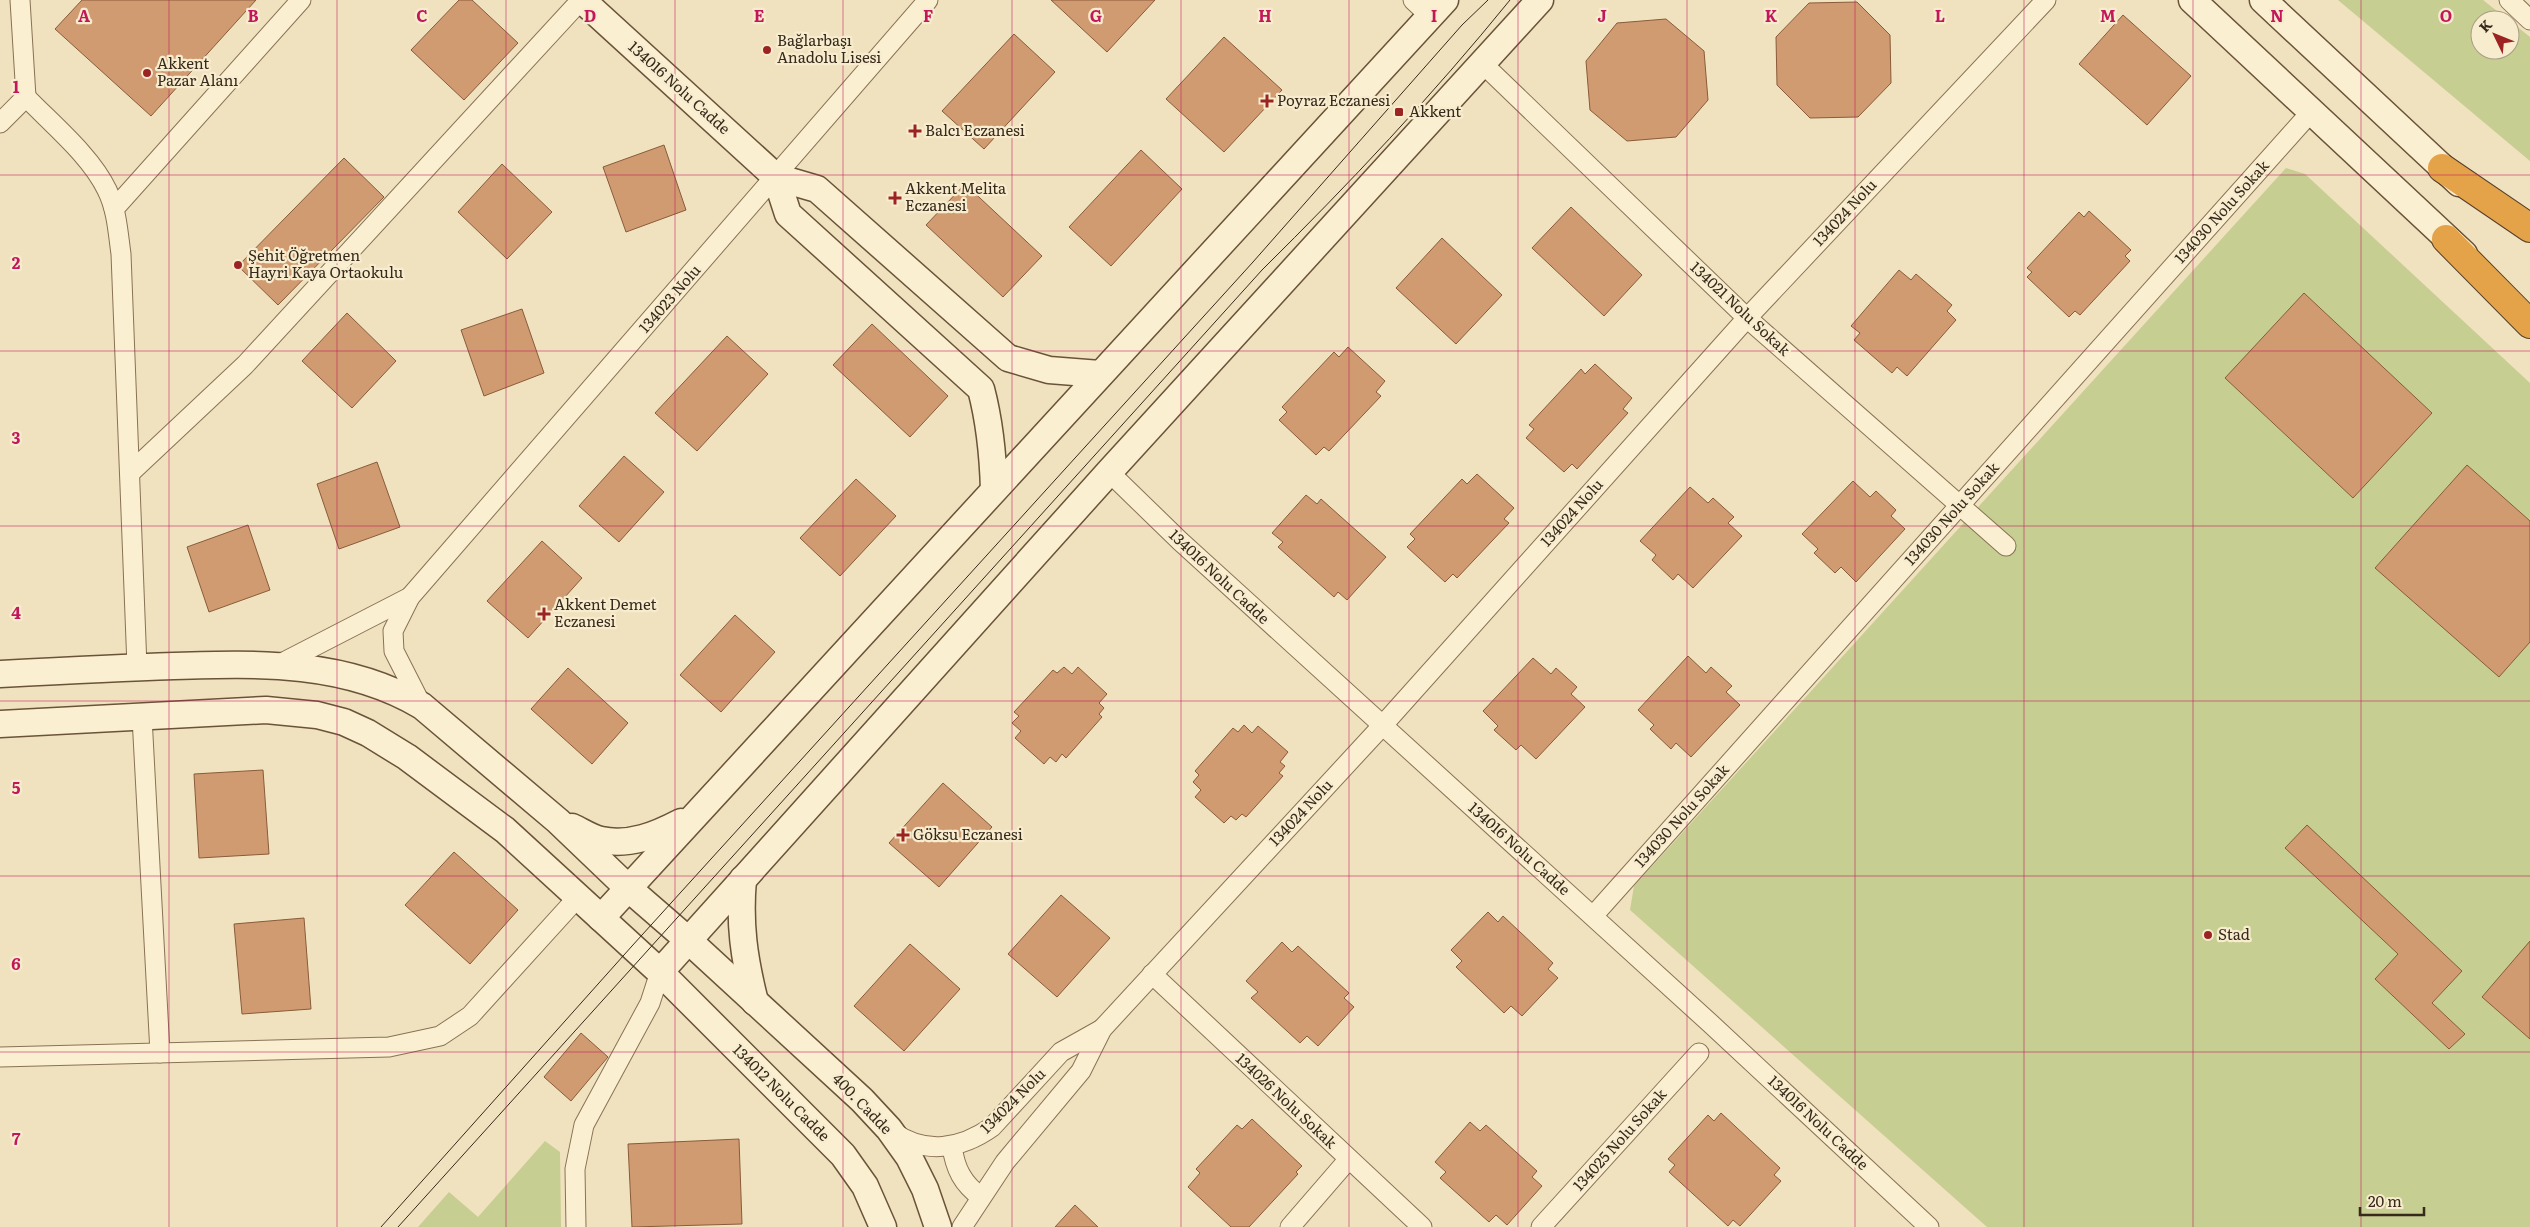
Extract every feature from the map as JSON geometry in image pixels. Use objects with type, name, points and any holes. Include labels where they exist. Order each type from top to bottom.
[{"type":"highway","points":[[2442,168],[2530,228]]},
{"type":"highway","points":[[2446,239],[2530,324]]},
{"type":"main road","name":"134016 Nolu Cadde","points":[[581,0],[776,177]]},
{"type":"main road","points":[[660,972],[1109,472],[1540,0]]},
{"type":"main road","points":[[2192,0],[2446,239],[2530,311]]},
{"type":"main road","points":[[2262,0],[2442,168],[2530,243]]},
{"type":"main road","points":[[601,918],[1100,374],[1429,5]]},
{"type":"main road","points":[[776,177],[817,189],[1008,358],[1049,370],[1100,374]]},
{"type":"main road","points":[[776,177],[788,214],[980,388],[988,416],[993,446],[994,490]]},
{"type":"main road","points":[[0,674],[137,667],[252,664],[314,669],[376,683],[400,693],[422,706],[558,821],[600,840],[624,841],[652,837],[697,814]]},
{"type":"main road","name":"134012 Nolu Cadde","points":[[0,724],[266,710],[317,715],[344,722],[368,733],[441,782],[504,830],[660,972],[843,1155],[865,1186],[883,1227]]},
{"type":"main road","name":"400. Cadde","points":[[558,821],[628,888],[688,940],[862,1100],[889,1129],[909,1157],[925,1189],[938,1227]]},
{"type":"main road","points":[[743,879],[740,912],[741,940],[755,1002]]},
{"type":"street","points":[[20,0],[26,97],[94,168],[107,190],[114,209],[121,254],[137,667]]},
{"type":"street","points":[[114,209],[301,0]]},
{"type":"street","points":[[130,473],[245,365],[581,0]]},
{"type":"street","name":"134023 Nolu","points":[[410,597],[928,0]]},
{"type":"street","name":"134024 Nolu","points":[[962,1227],[1005,1162],[1081,1071],[1102,1029],[1382,726],[1747,318],[2046,0]]},
{"type":"street","points":[[2509,0],[2530,20]]},
{"type":"street","name":"134021 Nolu Sokak","points":[[1483,64],[1747,318],[2006,546]]},
{"type":"street","points":[[0,123],[26,97]]},
{"type":"street","name":"134030 Nolu Sokak","points":[[1593,916],[2311,112]]},
{"type":"street","name":"134016 Nolu Cadde","points":[[1109,472],[1180,541],[1593,916],[1929,1227]]},
{"type":"street","points":[[276,666],[410,597]]},
{"type":"street","points":[[410,597],[393,631],[394,651],[401,669],[422,706]]},
{"type":"street","points":[[142,717],[160,1053]]},
{"type":"street","points":[[0,1057],[389,1047],[440,1036],[470,1016],[578,896]]},
{"type":"street","points":[[576,1227],[575,1169],[584,1125],[650,1003],[660,972]]},
{"type":"street","name":"134026 Nolu Sokak","points":[[1152,974],[1348,1160],[1422,1227]]},
{"type":"street","name":"134024 Nolu","points":[[889,1129],[912,1143],[925,1146],[952,1146],[966,1142],[992,1127],[1061,1052],[1102,1029]]},
{"type":"street","name":"134025 Nolu Sokak","points":[[1541,1227],[1698,1053]]},
{"type":"street","points":[[952,1146],[958,1172],[972,1190],[981,1197]]},
{"type":"street","points":[[1290,1227],[1348,1160]]},
{"type":"green space","points":[[2338,0],[2483,0],[2496,10],[2470,10],[2470,60],[2520,60],[2520,29],[2530,37],[2530,161]]},
{"type":"green space","points":[[2286,168],[2305,174],[2530,383],[2530,1227],[1987,1227],[1630,910],[1634,886]]},
{"type":"green space","points":[[545,1141],[560,1152],[561,1227],[418,1227],[449,1192],[478,1217]]},
{"type":"building","name":"Akkent Pazar Alanı","points":[[82,0],[256,0],[151,116],[55,29]]},
{"type":"building","points":[[459,0],[472,0],[518,43],[464,100],[411,50]]},
{"type":"building","points":[[1051,0],[1155,0],[1107,52]]},
{"type":"building","points":[[1857,2],[1890,35],[1891,83],[1858,117],[1810,118],[1777,85],[1776,37],[1809,3]]},
{"type":"building","points":[[2123,15],[2191,76],[2147,125],[2079,64]]},
{"type":"building","points":[[1666,19],[1704,51],[1708,100],[1676,137],[1627,141],[1590,110],[1586,61],[1617,23]]},
{"type":"building","points":[[1014,34],[1055,72],[984,149],[942,111]]},
{"type":"building","points":[[1224,37],[1282,90],[1224,152],[1166,99]]},
{"type":"building","points":[[664,145],[686,210],[626,232],[603,167]]},
{"type":"building","points":[[1141,150],[1182,189],[1111,266],[1069,227]]},
{"type":"building","points":[[344,158],[384,197],[278,305],[238,266]]},
{"type":"building","points":[[502,164],[552,212],[507,259],[458,212]]},
{"type":"building","points":[[965,184],[1042,256],[1003,297],[926,225]]},
{"type":"building","points":[[1571,207],[1642,275],[1604,316],[1532,248]]},
{"type":"building","points":[[2089,211],[2131,250],[2125,256],[2130,261],[2080,315],[2075,311],[2069,317],[2027,277],[2032,272],[2027,268],[2079,212],[2084,217]]},
{"type":"building","points":[[1442,238],[1502,295],[1456,344],[1396,288]]},
{"type":"building","points":[[1899,270],[1911,280],[1916,274],[1952,305],[1947,311],[1956,320],[1907,376],[1897,367],[1892,373],[1854,340],[1860,333],[1851,326]]},
{"type":"building","points":[[2304,293],[2432,413],[2353,498],[2225,378]]},
{"type":"building","points":[[522,309],[544,373],[484,396],[461,330]]},
{"type":"building","points":[[347,313],[396,361],[352,408],[302,361]]},
{"type":"building","points":[[872,324],[948,396],[910,437],[833,365]]},
{"type":"building","points":[[727,336],[768,374],[697,451],[655,413]]},
{"type":"building","points":[[1348,347],[1385,381],[1376,392],[1381,396],[1329,451],[1324,447],[1316,455],[1279,420],[1287,412],[1282,407],[1334,352],[1339,357]]},
{"type":"building","points":[[1595,364],[1632,398],[1623,409],[1628,413],[1577,469],[1572,464],[1564,472],[1526,438],[1534,429],[1529,425],[1581,369],[1585,374]]},
{"type":"building","points":[[624,456],[664,492],[619,542],[579,506]]},
{"type":"building","points":[[377,462],[400,527],[339,549],[317,484]]},
{"type":"building","points":[[2467,465],[2530,521],[2530,642],[2499,677],[2375,568]]},
{"type":"building","points":[[1477,474],[1514,508],[1504,519],[1509,523],[1457,578],[1453,574],[1445,582],[1407,547],[1415,539],[1410,534],[1462,479],[1467,484]]},
{"type":"building","points":[[856,479],[896,516],[840,576],[800,538]]},
{"type":"building","points":[[1853,481],[1870,497],[1876,491],[1896,510],[1891,516],[1905,529],[1856,582],[1841,567],[1835,573],[1814,553],[1818,549],[1802,534]]},
{"type":"building","points":[[1690,487],[1708,503],[1713,498],[1734,517],[1728,523],[1742,536],[1693,588],[1678,574],[1673,580],[1652,560],[1656,555],[1640,541]]},
{"type":"building","points":[[1306,495],[1317,504],[1321,499],[1386,557],[1347,600],[1338,592],[1334,597],[1278,547],[1283,542],[1272,533]]},
{"type":"building","points":[[248,525],[270,590],[209,612],[187,547]]},
{"type":"building","points":[[542,541],[582,578],[528,638],[487,601]]},
{"type":"building","points":[[735,615],[775,652],[721,712],[680,675]]},
{"type":"building","points":[[1688,656],[1706,673],[1711,667],[1732,686],[1726,692],[1740,705],[1691,757],[1676,743],[1671,749],[1650,729],[1654,725],[1638,710]]},
{"type":"building","points":[[1533,658],[1551,674],[1556,668],[1577,687],[1571,694],[1585,707],[1536,759],[1521,745],[1516,750],[1494,730],[1498,726],[1483,711]]},
{"type":"building","points":[[1064,667],[1072,674],[1078,667],[1107,694],[1099,703],[1104,708],[1099,714],[1102,717],[1066,758],[1062,754],[1056,762],[1050,757],[1044,764],[1015,738],[1021,731],[1012,723],[1019,716],[1014,712],[1053,670],[1057,673]]},
{"type":"building","points":[[568,668],[628,723],[592,764],[531,709]]},
{"type":"building","points":[[1244,725],[1252,733],[1258,726],[1288,752],[1280,762],[1285,766],[1279,773],[1283,776],[1246,817],[1242,814],[1236,820],[1231,816],[1224,823],[1195,797],[1201,790],[1193,782],[1199,775],[1195,771],[1233,728],[1238,732]]},
{"type":"building","points":[[263,770],[269,854],[199,858],[194,774]]},
{"type":"building","points":[[943,783],[992,827],[939,887],[889,843]]},
{"type":"building","points":[[2307,825],[2462,971],[2432,1003],[2465,1034],[2449,1049],[2375,979],[2398,954],[2285,848]]},
{"type":"building","points":[[454,852],[518,910],[470,964],[405,905]]},
{"type":"building","points":[[1061,895],[1110,938],[1057,997],[1008,954]]},
{"type":"building","points":[[1488,912],[1498,922],[1503,916],[1553,963],[1548,969],[1558,978],[1522,1016],[1511,1006],[1504,1013],[1456,967],[1462,961],[1451,950]]},
{"type":"building","points":[[304,918],[311,1009],[242,1014],[234,924]]},
{"type":"building","points":[[2530,941],[2530,1039],[2482,997]]},
{"type":"building","points":[[1282,942],[1292,952],[1298,946],[1349,993],[1344,998],[1354,1007],[1318,1046],[1307,1036],[1300,1043],[1251,998],[1258,992],[1246,981]]},
{"type":"building","points":[[910,944],[960,989],[904,1051],[854,1006]]},
{"type":"building","points":[[581,1033],[608,1057],[571,1101],[544,1077]]},
{"type":"building","points":[[1721,1113],[1780,1168],[1774,1175],[1781,1181],[1740,1226],[1733,1220],[1728,1226],[1669,1172],[1675,1165],[1668,1159],[1708,1115],[1714,1121]]},
{"type":"building","points":[[1252,1119],[1302,1166],[1296,1172],[1298,1174],[1249,1227],[1231,1227],[1188,1187],[1200,1173],[1196,1169],[1237,1125],[1242,1129]]},
{"type":"building","points":[[1470,1122],[1480,1131],[1486,1125],[1537,1171],[1532,1177],[1542,1186],[1507,1225],[1496,1215],[1489,1222],[1440,1178],[1446,1172],[1435,1162]]},
{"type":"building","points":[[739,1139],[742,1224],[632,1227],[628,1144]]},
{"type":"building","points":[[1075,1205],[1098,1227],[1055,1227]]},
{"type":"tram line","points":[[381,1227],[632,946],[1253,262],[1462,25],[1488,0]]},
{"type":"tram line","points":[[398,1227],[1262,270],[1327,205],[1421,105],[1510,0]]},
{"type":"place","name":"Bağlarbaşı Anadolu Lisesi","points":[[767,50]]},
{"type":"place","name":"Akkent Pazar Alanı","points":[[147,73]]},
{"type":"place","name":"Poyraz Eczanesi","points":[[1267,101]]},
{"type":"place","name":"Akkent","points":[[1399,112]]},
{"type":"place","name":"Balcı Eczanesi","points":[[915,131]]},
{"type":"place","name":"Akkent Melita Eczanesi","points":[[895,198]]},
{"type":"place","name":"Şehit Öğretmen Hayri Kaya Ortaokulu","points":[[238,265]]},
{"type":"place","name":"Akkent Demet Eczanesi","points":[[544,614]]},
{"type":"place","name":"Göksu Eczanesi","points":[[903,835]]},
{"type":"place","name":"Stad","points":[[2208,935]]}]
